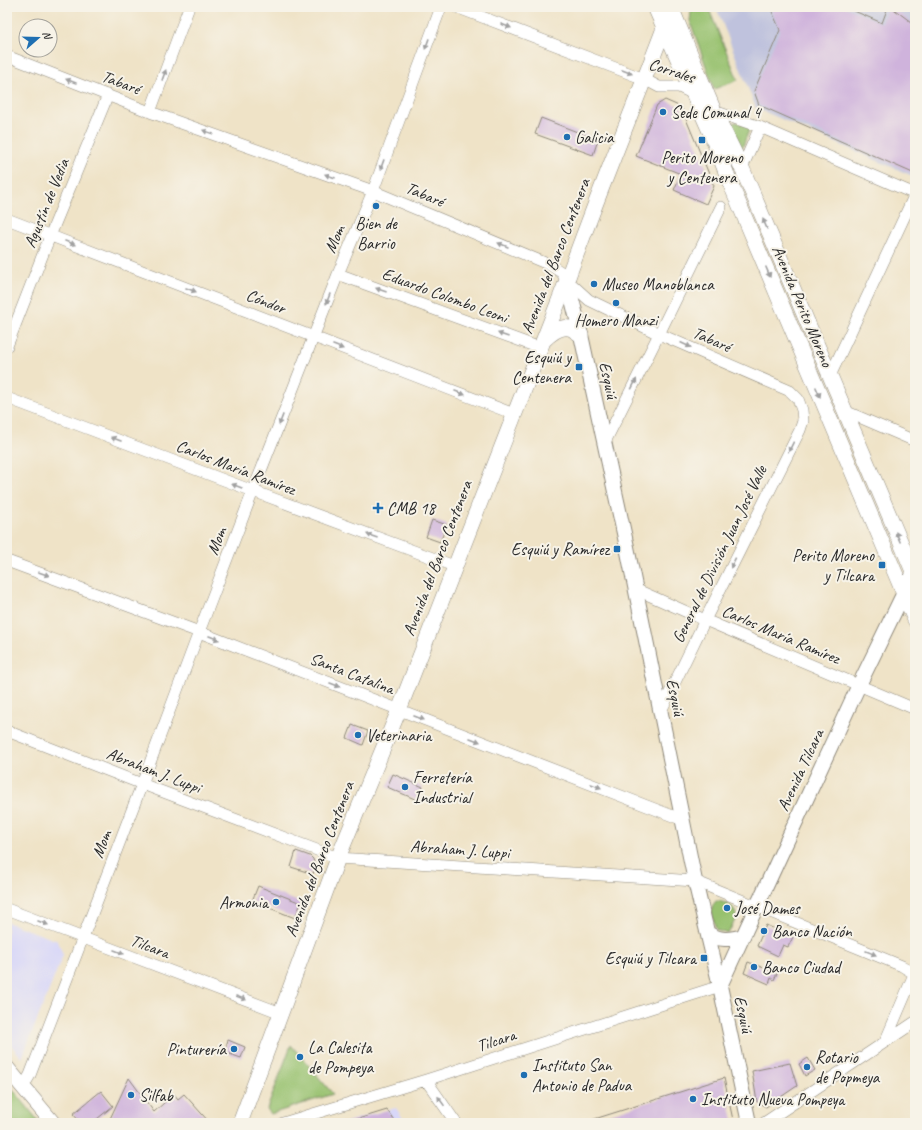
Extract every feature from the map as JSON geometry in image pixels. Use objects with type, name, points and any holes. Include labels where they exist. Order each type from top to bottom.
[{"type":"main road","name":"Avenida Perito Moreno","points":[[655,7],[712,136],[731,185],[915,620]]},
{"type":"main road","name":"Avenida del Barco Centenera","points":[[240,1123],[338,858],[399,710],[567,280],[671,7]]},
{"type":"main road","name":"Avenida Perito Moreno","points":[[671,7],[714,110],[742,168],[915,573]]},
{"type":"main road","points":[[541,344],[552,333],[563,328],[572,329],[581,335]]},
{"type":"main road","points":[[7,1068],[53,1123]]},
{"type":"street","points":[[150,112],[189,7]]},
{"type":"street","name":"Mom","points":[[23,1087],[30,1075],[83,939],[253,491],[372,191],[441,7]]},
{"type":"street","name":"Corrales","points":[[456,7],[644,79],[659,87],[679,87],[692,93],[714,110],[760,127],[915,194]]},
{"type":"street","name":"Tabaré","points":[[7,56],[150,112],[372,191],[550,265],[561,272],[567,280],[589,300],[659,334],[790,391],[798,399],[802,410]]},
{"type":"street","name":"Agustín de Vedia","points":[[7,346],[108,95]]},
{"type":"street","points":[[742,168],[760,127]]},
{"type":"street","points":[[830,376],[915,194]]},
{"type":"street","points":[[604,444],[721,207]]},
{"type":"street","name":"Cóndor","points":[[7,219],[514,414]]},
{"type":"street","name":"Eduardo Colombo Leoni","points":[[338,274],[541,344]]},
{"type":"street","name":"Esquiú","points":[[567,280],[581,335],[661,711],[695,881],[720,986],[749,1123]]},
{"type":"street","name":"Carlos María Ramírez","points":[[7,398],[454,566]]},
{"type":"street","name":"General de División Juan José Valle","points":[[661,711],[800,430],[803,421],[802,410]]},
{"type":"street","points":[[845,411],[915,440]]},
{"type":"street","name":"Santa Catalina","points":[[7,561],[199,632],[683,820]]},
{"type":"street","name":"Avenida Tilcara","points":[[720,986],[859,686],[915,573]]},
{"type":"street","name":"Carlos María Ramírez","points":[[635,588],[705,620],[915,709]]},
{"type":"street","name":"Abraham J. Luppi","points":[[7,731],[338,858],[695,881],[902,966],[915,976]]},
{"type":"street","name":"Tilcara","points":[[7,909],[281,1013]]},
{"type":"street","points":[[708,934],[714,938],[723,940],[743,936]]},
{"type":"street","points":[[885,1042],[915,976]]},
{"type":"street","name":"Tilcara","points":[[283,1123],[426,1080],[720,986]]},
{"type":"street","points":[[764,1123],[915,1022]]},
{"type":"street","points":[[426,1080],[456,1123]]},
{"type":"shaded area","points":[[716,7],[915,7],[915,177],[756,108]]},
{"type":"shaded area","points":[[7,922],[58,941],[63,955],[22,1058],[7,1040]]},
{"type":"shaded area","points":[[396,1108],[406,1123],[344,1123],[372,1114]]},
{"type":"green space","points":[[693,7],[708,7],[738,80],[714,89],[690,21]]},
{"type":"green space","points":[[736,122],[748,126],[749,130],[743,146],[740,148],[731,128],[731,124]]},
{"type":"green space","points":[[716,901],[723,902],[734,909],[736,916],[728,934],[716,930],[712,908]]},
{"type":"green space","points":[[291,1045],[333,1094],[271,1114],[267,1109]]},
{"type":"green space","points":[[7,1082],[40,1123],[7,1123]]},
{"type":"building","points":[[770,7],[845,7],[882,23],[888,7],[891,7],[915,25],[915,174],[759,105],[754,91],[780,30]]},
{"type":"building","points":[[665,100],[681,107],[714,186],[706,204],[674,190],[681,174],[636,156],[657,105]]},
{"type":"building","name":"Galicia","points":[[541,118],[598,140],[593,155],[535,134]]},
{"type":"building","points":[[432,520],[447,525],[440,542],[426,537]]},
{"type":"building","name":"Veterinaria","points":[[352,725],[368,731],[363,745],[347,738]]},
{"type":"building","name":"Ferretería Industrial","points":[[393,774],[423,787],[417,800],[387,787]]},
{"type":"building","points":[[296,851],[310,856],[313,859],[315,867],[313,874],[291,867]]},
{"type":"building","name":"Armonia","points":[[258,886],[301,903],[295,918],[252,901]]},
{"type":"building","points":[[766,925],[793,937],[788,947],[783,945],[778,956],[757,946]]},
{"type":"building","name":"Banco Ciudad","points":[[748,962],[777,973],[774,980],[771,978],[769,984],[744,973]]},
{"type":"building","name":"Pinturería","points":[[228,1040],[245,1047],[241,1058],[224,1052]]},
{"type":"building","name":"Rotario de Popmeya","points":[[808,1058],[815,1070],[805,1076],[799,1064]]},
{"type":"building","points":[[790,1063],[797,1086],[766,1107],[757,1102],[752,1071]]},
{"type":"building","points":[[129,1078],[154,1112],[174,1094],[178,1099],[184,1094],[210,1123],[108,1123]]},
{"type":"building","name":"Instituto Nueva Pompeya","points":[[724,1078],[733,1120],[732,1123],[582,1123]]},
{"type":"building","points":[[101,1091],[113,1106],[92,1123],[81,1123],[73,1114]]},
{"type":"building","points":[[387,1110],[396,1123],[345,1123]]},
{"type":"place","name":"Sede Comunal 4","points":[[663,112]]},
{"type":"place","name":"Galicia","points":[[567,137]]},
{"type":"place","name":"Perito Moreno y Centenera","points":[[702,140]]},
{"type":"place","name":"Bien de Barrio","points":[[376,206]]},
{"type":"place","name":"Museo Manoblanca","points":[[594,284]]},
{"type":"place","name":"Homero Manzi","points":[[616,303]]},
{"type":"place","name":"Esquiú y Centenera","points":[[579,367]]},
{"type":"place","name":"CMB 18","points":[[378,508]]},
{"type":"place","name":"Esquiú y Ramírez","points":[[617,549]]},
{"type":"place","name":"Perito Moreno y Tilcara","points":[[882,565]]},
{"type":"place","name":"Veterinaria","points":[[358,735]]},
{"type":"place","name":"Ferretería Industrial","points":[[405,787]]},
{"type":"place","name":"Armonia","points":[[276,902]]},
{"type":"place","name":"José Dames","points":[[727,908]]},
{"type":"place","name":"Banco Nación","points":[[764,931]]},
{"type":"place","name":"Esquiú y Tilcara","points":[[704,958]]},
{"type":"place","name":"Banco Ciudad","points":[[754,967]]},
{"type":"place","name":"Pinturería","points":[[234,1049]]},
{"type":"place","name":"La Calesita de Pompeya","points":[[300,1057]]},
{"type":"place","name":"Rotario de Popmeya","points":[[807,1067]]},
{"type":"place","name":"Instituto San Antonio de Padua","points":[[524,1075]]},
{"type":"place","name":"Silfab","points":[[131,1095]]},
{"type":"place","name":"Instituto Nueva Pompeya","points":[[693,1099]]}]
